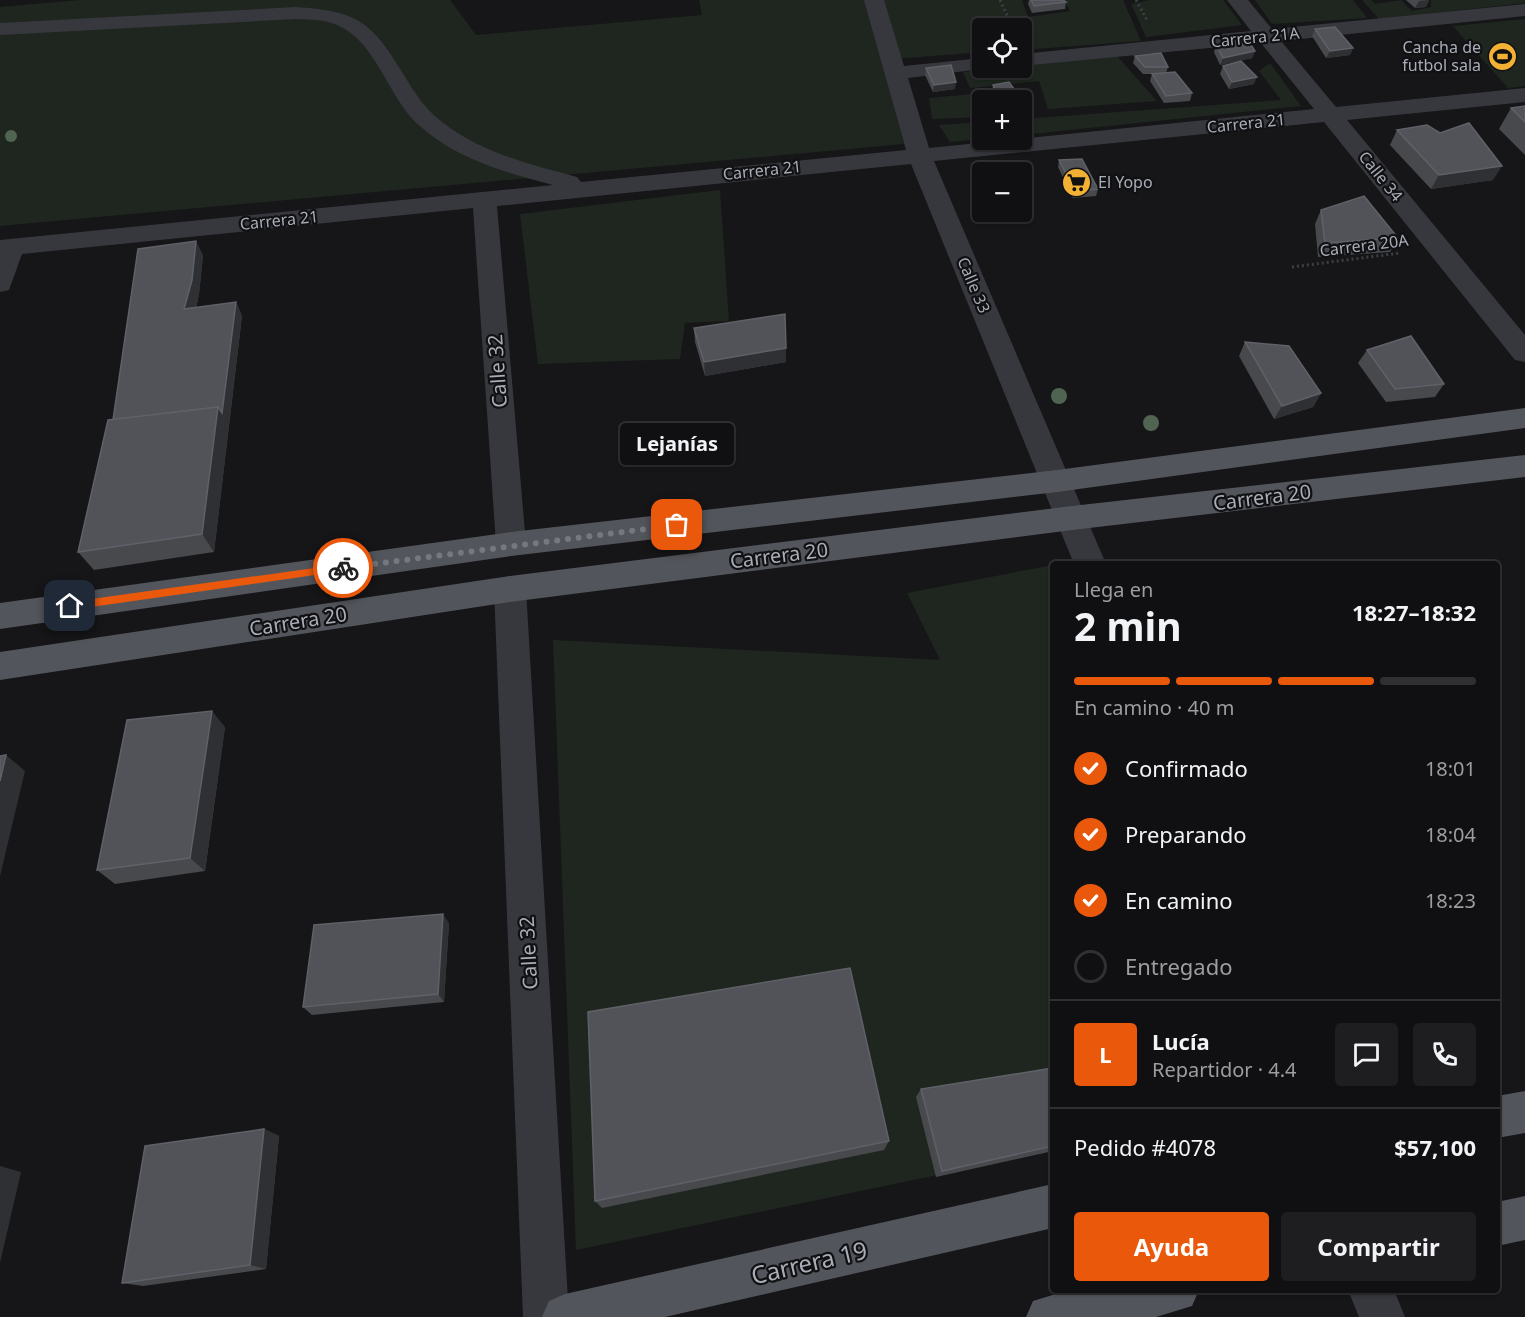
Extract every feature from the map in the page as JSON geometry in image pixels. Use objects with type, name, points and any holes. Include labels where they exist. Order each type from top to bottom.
[{"type":"main road","name":"Carrera 20","points":[[0,616],[511,544],[1057,481],[1525,418]]},
{"type":"main road","name":"Carrera 20","points":[[0,666],[510,589],[1072,518],[1525,466]]},
{"type":"main road","points":[[1500,1116],[1525,1112]]},
{"type":"main road","name":"Carrera 19","points":[[565,1317],[1050,1207]]},
{"type":"main road","points":[[1500,1223],[1525,1218]]},
{"type":"main road","points":[[1049,1317],[1162,1293]]},
{"type":"street","name":"Calle 33","points":[[874,0],[919,154],[1089,561]]},
{"type":"street","name":"Calle 34","points":[[1237,0],[1525,353]]},
{"type":"street","name":"Carrera 21A","points":[[1032,59],[1525,10]]},
{"type":"street","points":[[0,29],[296,13],[334,17],[358,29],[378,48],[402,94],[426,121],[462,146],[507,166],[592,188]]},
{"type":"street","points":[[896,73],[972,65]]},
{"type":"street","name":"Carrera 21","points":[[6,248],[919,154],[1525,95]]},
{"type":"street","name":"Calle 32","points":[[484,198],[511,544]]},
{"type":"street","points":[[0,284],[6,248]]},
{"type":"street","name":"Calle 32","points":[[510,589],[546,1317]]},
{"type":"street","points":[[1372,1293],[1382,1317]]},
{"type":"path","points":[[1000,0],[1008,18]]},
{"type":"path","name":"Carrera 20A","points":[[1292,267],[1439,248]]},
{"type":"shaded area","points":[[80,0],[450,0],[476,35],[702,15],[699,0],[865,0],[904,144],[0,226],[0,7]]},
{"type":"shaded area","points":[[876,0],[1022,0],[1028,17],[1070,11],[1064,0],[1123,0],[1141,41],[1032,49],[1032,18],[972,18],[972,53],[896,59]]},
{"type":"shaded area","points":[[1149,0],[1223,0],[1242,25],[1146,37],[1131,4]]},
{"type":"shaded area","points":[[1255,0],[1353,0],[1367,18],[1272,24]]},
{"type":"shaded area","points":[[1362,0],[1371,0],[1375,4],[1401,0],[1412,11],[1431,7],[1431,0],[1525,0],[1525,3],[1379,19]]},
{"type":"shaded area","name":"Cancha de futbol sala","points":[[1525,19],[1525,86],[1508,88],[1453,26]]},
{"type":"shaded area","points":[[1117,56],[1157,101],[1048,109],[1039,81],[970,88],[963,72],[972,71],[972,78],[1032,78],[1032,65]]},
{"type":"shaded area","points":[[1270,63],[1301,106],[1032,134],[1032,118],[1281,100],[1259,71]]},
{"type":"shaded area","points":[[972,94],[972,117],[932,119],[929,98]]},
{"type":"shaded area","points":[[972,123],[972,140],[950,142],[939,125]]},
{"type":"shaded area","points":[[720,190],[729,321],[685,323],[680,359],[538,364],[520,214]]},
{"type":"shaded area","points":[[1050,566],[1050,1152],[576,1250],[553,640],[940,660],[907,593]]},
{"type":"building","points":[[1031,0],[1063,0],[1066,2],[1034,6]]},
{"type":"building","points":[[1335,27],[1353,48],[1330,51],[1315,29]]},
{"type":"building","points":[[1245,36],[1255,51],[1223,58],[1216,45]]},
{"type":"building","points":[[1161,53],[1168,67],[1145,67],[1135,56]]},
{"type":"building","points":[[1241,61],[1257,77],[1232,82],[1223,66]]},
{"type":"building","points":[[951,65],[956,82],[934,85],[926,68]]},
{"type":"building","points":[[1175,72],[1192,93],[1166,96],[1152,74]]},
{"type":"building","points":[[1009,82],[1015,90],[995,90],[993,85]]},
{"type":"building","points":[[1525,106],[1525,122],[1511,108]]},
{"type":"building","points":[[1469,123],[1502,166],[1439,175],[1397,130],[1427,125],[1440,133]]},
{"type":"building","points":[[1082,159],[1098,189],[1075,191],[1059,160]]},
{"type":"building","points":[[1364,196],[1398,238],[1325,243],[1321,210]]},
{"type":"building","points":[[196,241],[192,280],[184,309],[236,302],[222,413],[218,407],[113,420],[138,249]]},
{"type":"building","points":[[785,314],[786,348],[704,362],[694,328]]},
{"type":"building","points":[[1411,336],[1444,384],[1395,389],[1367,350]]},
{"type":"building","points":[[1245,342],[1289,346],[1321,393],[1282,406]]},
{"type":"building","points":[[218,407],[202,534],[78,552],[108,420]]},
{"type":"building","points":[[212,711],[190,858],[97,870],[127,720]]},
{"type":"building","points":[[6,755],[0,781],[0,756]]},
{"type":"building","points":[[443,914],[438,994],[303,1007],[314,925]]},
{"type":"building","points":[[850,968],[889,1141],[595,1201],[588,1012]]},
{"type":"building","points":[[1050,1068],[1050,1147],[942,1171],[921,1089]]},
{"type":"building","points":[[264,1129],[250,1265],[122,1283],[145,1146]]},
{"type":"way so far","points":[[343,568],[511,544],[677,525]]},
{"type":"place","name":"Cancha de futbol sala","points":[[1502,56]]},
{"type":"place","name":"El Yopo","points":[[1077,182]]},
{"type":"place","name":"Lejanías","points":[[677,525]]},
{"type":"route","points":[[70,606],[343,568]]}]
